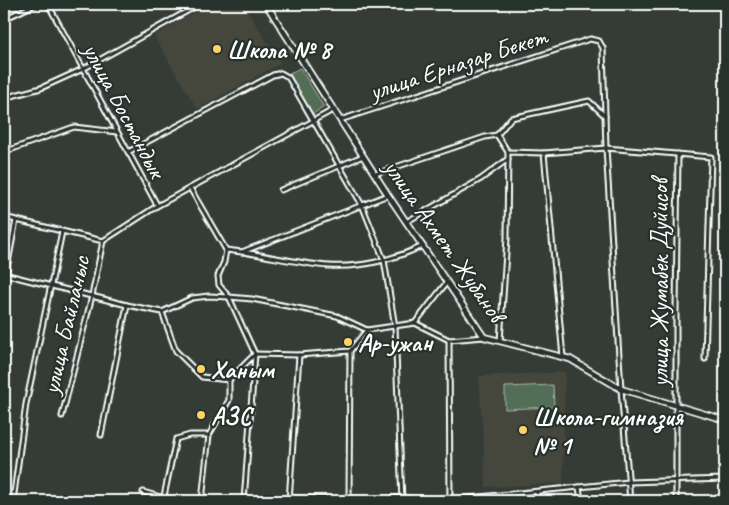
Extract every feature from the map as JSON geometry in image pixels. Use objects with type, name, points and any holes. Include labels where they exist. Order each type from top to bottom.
[{"type":"main road","name":"улица Ахмет Жубанов","points":[[266,4],[362,156],[484,336],[570,360],[621,389],[725,420]]},
{"type":"street","points":[[4,20],[36,4]]},
{"type":"street","name":"улица Бостандык","points":[[48,4],[157,206]]},
{"type":"street","points":[[4,98],[41,88],[83,69],[200,4]]},
{"type":"street","name":"улица Ерназар Бекет","points":[[339,120],[590,39],[599,41],[603,48],[606,148],[630,501]]},
{"type":"street","points":[[128,152],[273,75],[280,73],[288,77],[362,205],[384,260],[395,327],[402,500]]},
{"type":"street","points":[[374,174],[485,137],[497,135],[511,118],[589,101],[605,117]]},
{"type":"street","points":[[4,216],[103,241],[157,206],[333,110]]},
{"type":"street","points":[[4,152],[74,127],[117,132]]},
{"type":"street","points":[[497,135],[508,152],[507,238],[500,341]]},
{"type":"street","points":[[508,152],[544,153],[606,148],[711,157],[706,360]]},
{"type":"street","points":[[544,153],[563,358]]},
{"type":"street","name":"улица Жумабек Дуйисов","points":[[676,501],[678,154]]},
{"type":"street","points":[[281,190],[362,156]]},
{"type":"street","points":[[406,222],[482,179],[508,159]]},
{"type":"street","points":[[190,188],[226,250],[224,262],[218,276],[219,286],[229,297],[255,354],[244,501]]},
{"type":"street","points":[[242,252],[388,195]]},
{"type":"street","points":[[4,284],[4,274],[16,220]]},
{"type":"street","points":[[13,501],[26,404],[49,285],[62,232]]},
{"type":"street","name":"улица Байланыс","points":[[62,416],[92,296],[103,241]]},
{"type":"street","points":[[226,250],[330,266],[365,264],[384,260],[400,256],[422,246]]},
{"type":"street","points":[[4,274],[162,312],[192,298],[209,296],[229,297],[252,299],[337,316],[367,330],[415,323],[449,340],[484,336]]},
{"type":"street","points":[[415,323],[447,282]]},
{"type":"street","points":[[100,434],[127,305]]},
{"type":"street","points":[[162,312],[176,351],[202,377],[229,380]]},
{"type":"street","points":[[349,501],[350,351],[367,330]]},
{"type":"street","points":[[449,340],[450,500]]},
{"type":"street","points":[[202,501],[209,435],[229,400],[229,380],[255,354],[350,351]]},
{"type":"street","points":[[289,499],[300,354]]},
{"type":"street","points":[[164,500],[176,439],[190,435],[209,435]]},
{"type":"street","points":[[142,492],[164,500],[202,501],[289,499],[349,501],[450,500],[629,482],[725,479]]},
{"type":"street","points":[[579,487],[581,501]]},
{"type":"street","points":[[537,492],[538,501]]},
{"type":"street","points":[[486,496],[486,501]]},
{"type":"street","points":[[4,497],[6,501]]},
{"type":"shaded area","name":"Школа № 8","points":[[208,4],[243,4],[281,63],[197,109],[154,36]]},
{"type":"shaded area","name":"Школа-гимназия № 1","points":[[565,372],[563,483],[486,487],[479,376]]},
{"type":"green space","points":[[300,68],[324,107],[313,114],[288,74]]},
{"type":"green space","points":[[553,385],[554,407],[505,409],[505,387]]},
{"type":"place","name":"Школа № 8","points":[[217,49]]},
{"type":"place","name":"Ар-ужан","points":[[348,342]]},
{"type":"place","name":"Ханым","points":[[201,369]]},
{"type":"place","name":"АЗС","points":[[201,415]]},
{"type":"place","name":"Школа-гимназия № 1","points":[[523,430]]}]
